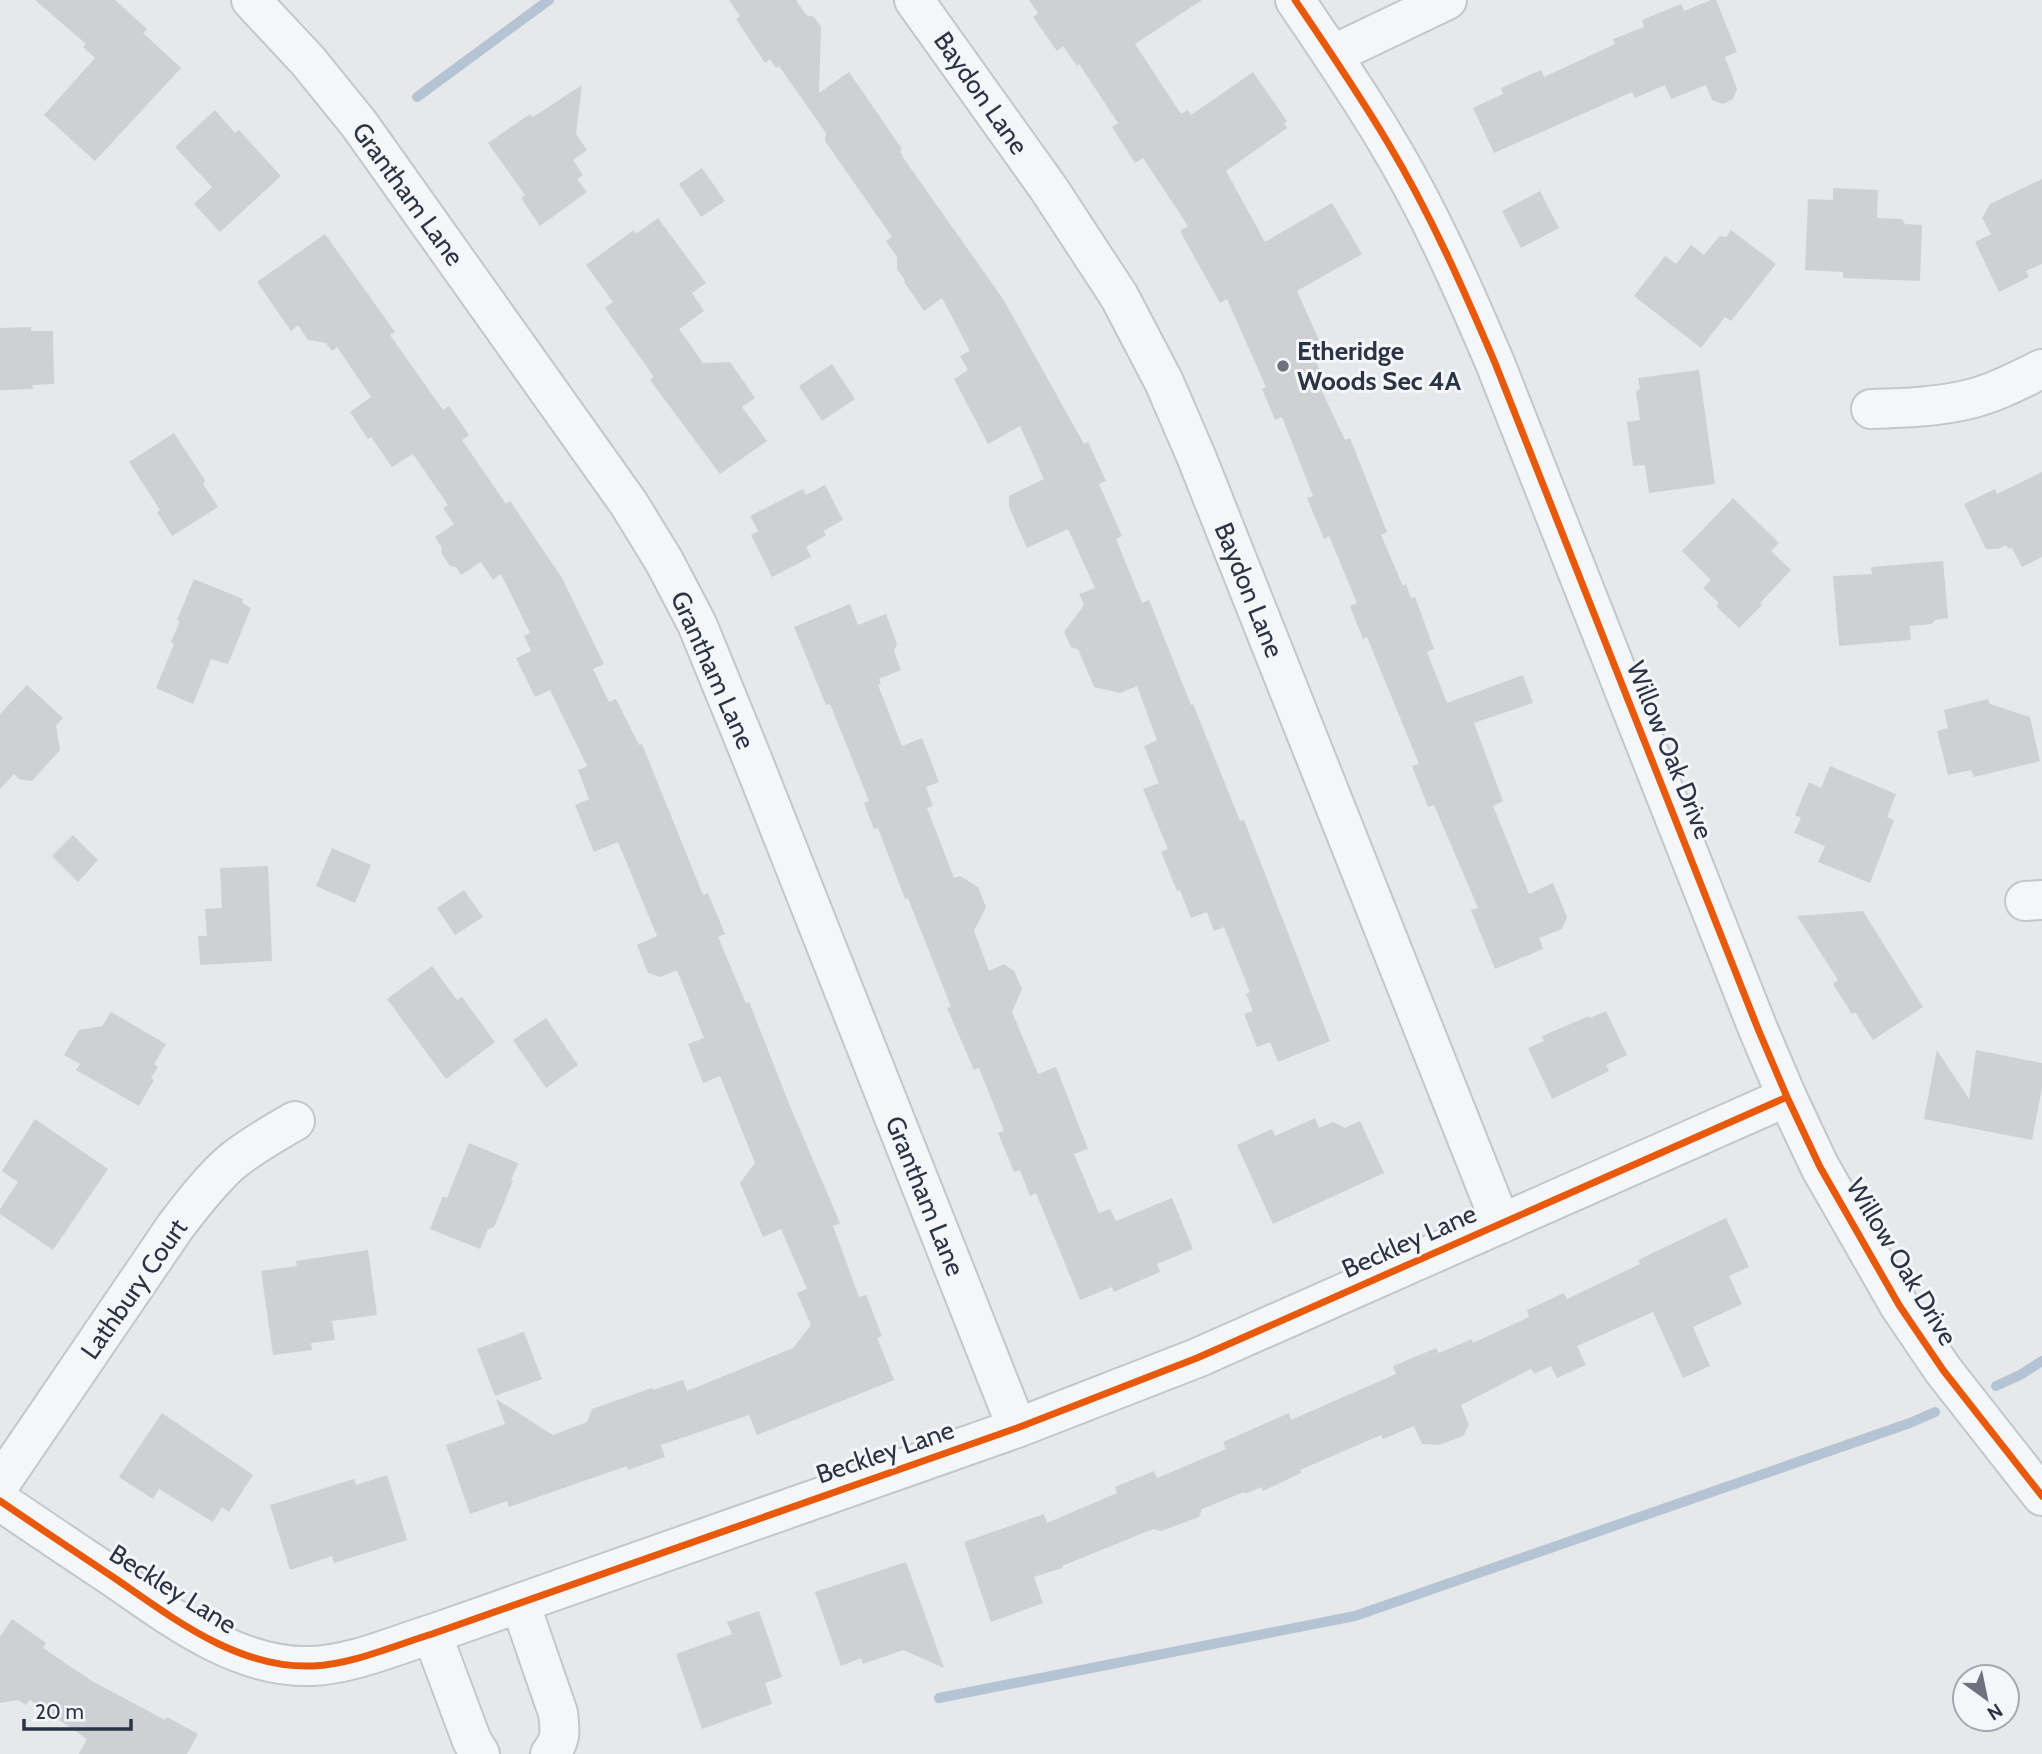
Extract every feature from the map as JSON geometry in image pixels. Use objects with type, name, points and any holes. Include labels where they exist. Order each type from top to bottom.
[{"type":"street","name":"Grantham Lane","points":[[251,0],[308,61],[359,124],[629,504],[664,561],[697,624],[751,755],[1017,1428]]},
{"type":"street","name":"Baydon Lane","points":[[914,0],[1049,189],[1119,296],[1164,382],[1196,456],[1501,1224]]},
{"type":"street","name":"Willow Oak Drive","points":[[1294,0],[1388,144],[1459,279],[1495,363],[1758,1029],[1820,1167],[1899,1305],[1943,1370],[2042,1496]]},
{"type":"street","points":[[1332,55],[1447,0]]},
{"type":"street","points":[[1871,409],[1974,398],[2042,369]]},
{"type":"street","name":"Beckley Lane","points":[[0,1501],[179,1622],[215,1643],[236,1652],[274,1662],[312,1666],[349,1660],[432,1634],[1017,1428],[1197,1358],[1787,1097]]},
{"type":"street","name":"Lathbury Court","points":[[0,1484],[191,1207],[231,1162],[295,1121]]},
{"type":"street","points":[[520,1603],[558,1713],[558,1744],[550,1754]]},
{"type":"street","points":[[432,1634],[472,1741],[480,1754]]},
{"type":"building","points":[[35,0],[115,0],[147,29],[143,33],[181,68],[95,161],[44,115],[95,58],[83,47],[86,44]]},
{"type":"building","points":[[729,0],[796,0],[806,15],[814,17],[821,27],[819,93],[849,72],[902,149],[902,156],[1003,299],[1084,444],[1088,442],[1106,481],[1099,484],[1122,536],[1116,539],[1142,603],[1149,600],[1240,821],[1244,820],[1330,1041],[1278,1062],[1270,1042],[1257,1047],[1244,1014],[1253,1011],[1246,994],[1250,992],[1224,927],[1214,931],[1207,912],[1191,918],[1161,852],[1168,849],[1143,789],[1159,783],[1144,746],[1157,740],[1137,686],[1120,693],[1094,687],[1078,649],[1071,647],[1064,632],[1084,605],[1079,594],[1095,588],[1068,529],[1027,548],[1009,507],[1009,496],[1044,479],[1020,426],[988,444],[954,379],[968,370],[960,356],[970,351],[942,298],[924,311],[897,269],[897,257],[886,241],[892,237],[825,141],[826,133],[779,66],[776,68],[770,59],[765,63],[736,19],[740,16]]},
{"type":"building","points":[[1029,0],[1202,0],[1135,44],[1181,114],[1188,110],[1191,115],[1253,72],[1287,121],[1284,123],[1287,128],[1226,171],[1265,242],[1332,203],[1362,254],[1297,291],[1319,340],[1309,344],[1323,378],[1317,381],[1345,440],[1350,438],[1387,532],[1381,535],[1403,586],[1406,584],[1411,598],[1415,597],[1434,649],[1427,652],[1447,703],[1523,675],[1533,703],[1474,723],[1503,801],[1493,806],[1529,894],[1553,883],[1567,917],[1562,929],[1539,938],[1543,949],[1495,969],[1471,910],[1478,908],[1434,805],[1428,807],[1412,766],[1419,764],[1367,637],[1363,639],[1350,606],[1357,603],[1329,536],[1324,539],[1307,498],[1313,496],[1282,417],[1275,420],[1262,389],[1266,387],[1227,299],[1220,303],[1180,231],[1188,226],[1143,158],[1135,163],[1112,127],[1118,123],[1079,64],[1077,66],[1063,46],[1057,51],[1033,17],[1038,13]]},
{"type":"building","points":[[1716,0],[1737,52],[1725,57],[1737,89],[1733,99],[1723,104],[1712,100],[1706,85],[1671,99],[1665,85],[1635,98],[1632,92],[1494,153],[1473,108],[1503,94],[1501,88],[1541,70],[1544,77],[1615,44],[1613,39],[1644,27],[1642,20],[1681,4],[1684,11]]},
{"type":"building","points":[[582,85],[576,134],[587,150],[573,160],[583,175],[577,179],[587,192],[540,226],[521,198],[525,195],[488,143],[530,114],[533,117]]},
{"type":"building","points":[[215,110],[235,133],[239,130],[281,176],[220,232],[194,204],[212,187],[175,147]]},
{"type":"building","points":[[702,168],[725,201],[701,217],[679,184]]},
{"type":"building","points":[[2042,179],[2042,264],[2026,271],[2029,277],[1999,292],[1975,242],[1991,234],[1982,218],[1990,204]]},
{"type":"building","points":[[1833,188],[1878,190],[1877,218],[1902,219],[1905,224],[1922,225],[1920,281],[1843,278],[1843,272],[1805,270],[1808,199],[1833,200]]},
{"type":"building","points":[[1540,191],[1559,228],[1521,248],[1502,211]]},
{"type":"building","points":[[658,218],[706,283],[692,293],[704,311],[679,329],[703,363],[730,362],[755,398],[742,407],[767,441],[720,474],[650,380],[654,377],[605,308],[613,302],[586,265],[634,230],[636,234]]},
{"type":"building","points":[[1731,230],[1776,264],[1731,321],[1725,317],[1701,348],[1634,296],[1665,256],[1676,264],[1691,245],[1704,255],[1720,236],[1726,237]]},
{"type":"building","points":[[325,234],[395,332],[390,335],[443,410],[449,406],[469,435],[462,440],[506,504],[510,501],[562,578],[604,664],[593,669],[609,702],[616,699],[639,745],[642,744],[703,895],[708,893],[725,934],[718,937],[746,1003],[749,1002],[840,1223],[833,1226],[859,1297],[866,1295],[882,1336],[877,1338],[894,1380],[757,1435],[749,1415],[661,1445],[665,1457],[628,1470],[627,1466],[509,1507],[507,1501],[470,1514],[446,1445],[505,1424],[496,1399],[553,1435],[587,1422],[592,1409],[652,1388],[653,1390],[683,1380],[687,1391],[793,1348],[811,1325],[797,1293],[807,1289],[781,1229],[763,1237],[740,1183],[755,1163],[720,1076],[703,1083],[688,1044],[704,1038],[677,970],[660,977],[648,973],[637,945],[657,936],[618,842],[594,852],[575,805],[589,799],[578,770],[587,766],[550,690],[535,697],[516,658],[531,651],[524,636],[530,633],[501,574],[493,580],[481,562],[461,575],[456,567],[450,566],[435,537],[454,524],[443,508],[448,505],[413,454],[392,467],[371,437],[368,439],[350,412],[371,397],[337,347],[332,351],[326,343],[308,340],[298,325],[291,331],[257,282]]},
{"type":"building","points":[[31,327],[31,331],[53,331],[54,384],[32,385],[33,389],[0,390],[0,328]]},
{"type":"building","points":[[832,364],[855,399],[822,421],[799,386]]},
{"type":"building","points":[[1699,370],[1715,484],[1649,493],[1645,465],[1633,466],[1627,422],[1640,420],[1636,392],[1640,388],[1638,378]]},
{"type":"building","points":[[174,433],[205,480],[203,484],[218,507],[172,536],[157,512],[160,510],[129,462]]},
{"type":"building","points":[[2042,472],[2042,557],[2022,567],[2012,548],[2009,549],[2006,545],[1998,549],[1986,549],[1964,504],[1995,489],[1997,494]]},
{"type":"building","points":[[825,485],[843,520],[823,531],[826,535],[806,547],[811,557],[772,577],[751,535],[758,531],[750,516],[803,489],[806,495]]},
{"type":"building","points":[[1733,498],[1779,543],[1771,551],[1791,570],[1739,628],[1716,606],[1719,603],[1703,588],[1711,580],[1682,551]]},
{"type":"building","points":[[1943,561],[1948,618],[1935,620],[1932,624],[1910,626],[1911,640],[1839,646],[1833,576],[1872,574],[1871,567]]},
{"type":"building","points":[[194,579],[243,599],[242,603],[251,608],[228,664],[211,659],[193,704],[156,688],[174,644],[171,642],[180,621],[177,620]]},
{"type":"building","points":[[850,604],[858,625],[886,614],[897,644],[894,651],[901,670],[879,679],[881,684],[878,685],[902,746],[922,738],[939,782],[926,787],[933,806],[927,808],[954,878],[960,876],[978,887],[986,907],[974,931],[989,971],[1004,964],[1014,971],[1022,989],[1012,1012],[1038,1074],[1056,1067],[1088,1149],[1074,1154],[1099,1213],[1110,1209],[1116,1221],[1172,1198],[1193,1249],[1157,1264],[1160,1272],[1114,1292],[1112,1287],[1080,1300],[1036,1193],[1030,1196],[1020,1170],[1014,1172],[998,1133],[1004,1131],[979,1068],[974,1070],[947,1008],[951,1007],[908,898],[905,899],[878,828],[874,829],[864,803],[869,801],[830,704],[826,705],[794,627]]},
{"type":"building","points":[[27,685],[63,718],[56,726],[60,750],[32,781],[19,779],[14,774],[0,789],[0,714]]},
{"type":"building","points":[[1988,699],[1990,704],[2030,717],[2040,761],[1974,777],[1971,770],[1948,775],[1937,731],[1948,728],[1944,710]]},
{"type":"building","points":[[1830,766],[1896,794],[1887,817],[1894,820],[1870,883],[1818,862],[1825,846],[1794,833],[1801,818],[1795,815],[1809,782],[1821,788]]},
{"type":"building","points":[[73,835],[98,860],[78,882],[52,856]]},
{"type":"building","points":[[332,848],[371,865],[355,903],[316,886]]},
{"type":"building","points":[[268,866],[272,961],[200,965],[198,936],[207,936],[205,909],[222,908],[220,868]]},
{"type":"building","points":[[464,890],[483,917],[455,935],[437,908]]},
{"type":"building","points":[[1863,911],[1923,1007],[1873,1040],[1833,984],[1838,980],[1797,916]]},
{"type":"building","points":[[432,966],[457,1000],[462,997],[495,1042],[446,1079],[387,999]]},
{"type":"building","points":[[1606,1011],[1627,1055],[1606,1065],[1609,1071],[1552,1099],[1528,1048],[1544,1041],[1542,1036]]},
{"type":"building","points":[[111,1012],[166,1044],[154,1064],[158,1067],[151,1078],[154,1080],[139,1106],[76,1070],[80,1064],[64,1055],[79,1030],[102,1026]]},
{"type":"building","points":[[546,1018],[578,1065],[546,1088],[513,1040]]},
{"type":"building","points":[[1937,1050],[1969,1099],[1976,1050],[2042,1063],[2042,1088],[2032,1140],[1924,1119]]},
{"type":"building","points":[[1315,1118],[1319,1128],[1333,1122],[1345,1128],[1360,1121],[1384,1173],[1273,1224],[1237,1145],[1272,1129],[1275,1136]]},
{"type":"building","points":[[35,1119],[108,1169],[53,1250],[0,1214],[0,1209],[18,1182],[2,1171]]},
{"type":"building","points":[[469,1143],[518,1163],[494,1227],[488,1229],[480,1249],[430,1229],[443,1196],[447,1198]]},
{"type":"building","points":[[1726,1218],[1749,1267],[1729,1276],[1742,1304],[1693,1327],[1710,1366],[1683,1378],[1653,1312],[1577,1346],[1586,1365],[1557,1378],[1551,1366],[1534,1374],[1531,1369],[1461,1405],[1469,1425],[1463,1436],[1439,1445],[1422,1444],[1414,1426],[1383,1439],[1381,1435],[1300,1470],[1301,1473],[1263,1491],[1262,1487],[1245,1494],[1244,1492],[1202,1509],[1199,1517],[1161,1531],[1153,1529],[1062,1568],[1034,1577],[1043,1603],[991,1622],[964,1542],[1044,1514],[1047,1523],[1117,1493],[1115,1487],[1154,1471],[1157,1478],[1226,1449],[1223,1442],[1289,1413],[1291,1420],[1396,1374],[1393,1366],[1436,1348],[1439,1353],[1472,1339],[1473,1343],[1529,1317],[1527,1310],[1564,1293],[1567,1299],[1640,1264],[1638,1260]]},
{"type":"building","points":[[368,1250],[377,1315],[332,1321],[335,1340],[311,1343],[312,1350],[273,1355],[261,1271],[297,1266],[296,1261]]},
{"type":"building","points":[[524,1332],[542,1379],[495,1396],[477,1349]]},
{"type":"building","points":[[162,1413],[253,1475],[229,1512],[222,1507],[213,1522],[159,1489],[153,1499],[119,1477]]},
{"type":"building","points":[[387,1475],[407,1540],[334,1563],[332,1556],[290,1570],[270,1505],[354,1479],[356,1485]]},
{"type":"building","points":[[906,1562],[944,1668],[903,1650],[863,1664],[861,1658],[841,1666],[815,1592]]},
{"type":"building","points":[[759,1611],[782,1677],[765,1683],[772,1704],[702,1729],[676,1654],[732,1634],[727,1622]]},
{"type":"building","points":[[12,1619],[46,1643],[43,1648],[92,1681],[165,1720],[167,1717],[198,1734],[187,1754],[79,1754],[87,1739],[30,1700],[26,1705],[18,1700],[0,1703],[0,1637]]},
{"type":"waterway","points":[[417,97],[549,0]]},
{"type":"waterway","points":[[1996,1386],[2042,1361]]},
{"type":"waterway","points":[[939,1698],[1355,1616],[1935,1412]]},
{"type":"cycle path","points":[[1295,0],[1388,143],[1418,196],[1458,279],[1495,363],[1758,1029],[1820,1167],[1899,1305],[1943,1370],[2042,1496]]},
{"type":"cycle path","points":[[0,1501],[208,1639],[259,1659],[285,1665],[313,1666],[343,1662],[432,1634],[1017,1428],[1197,1358],[1787,1097]]},
{"type":"place","name":"Etheridge Woods Sec 4A","points":[[1283,366]]}]
